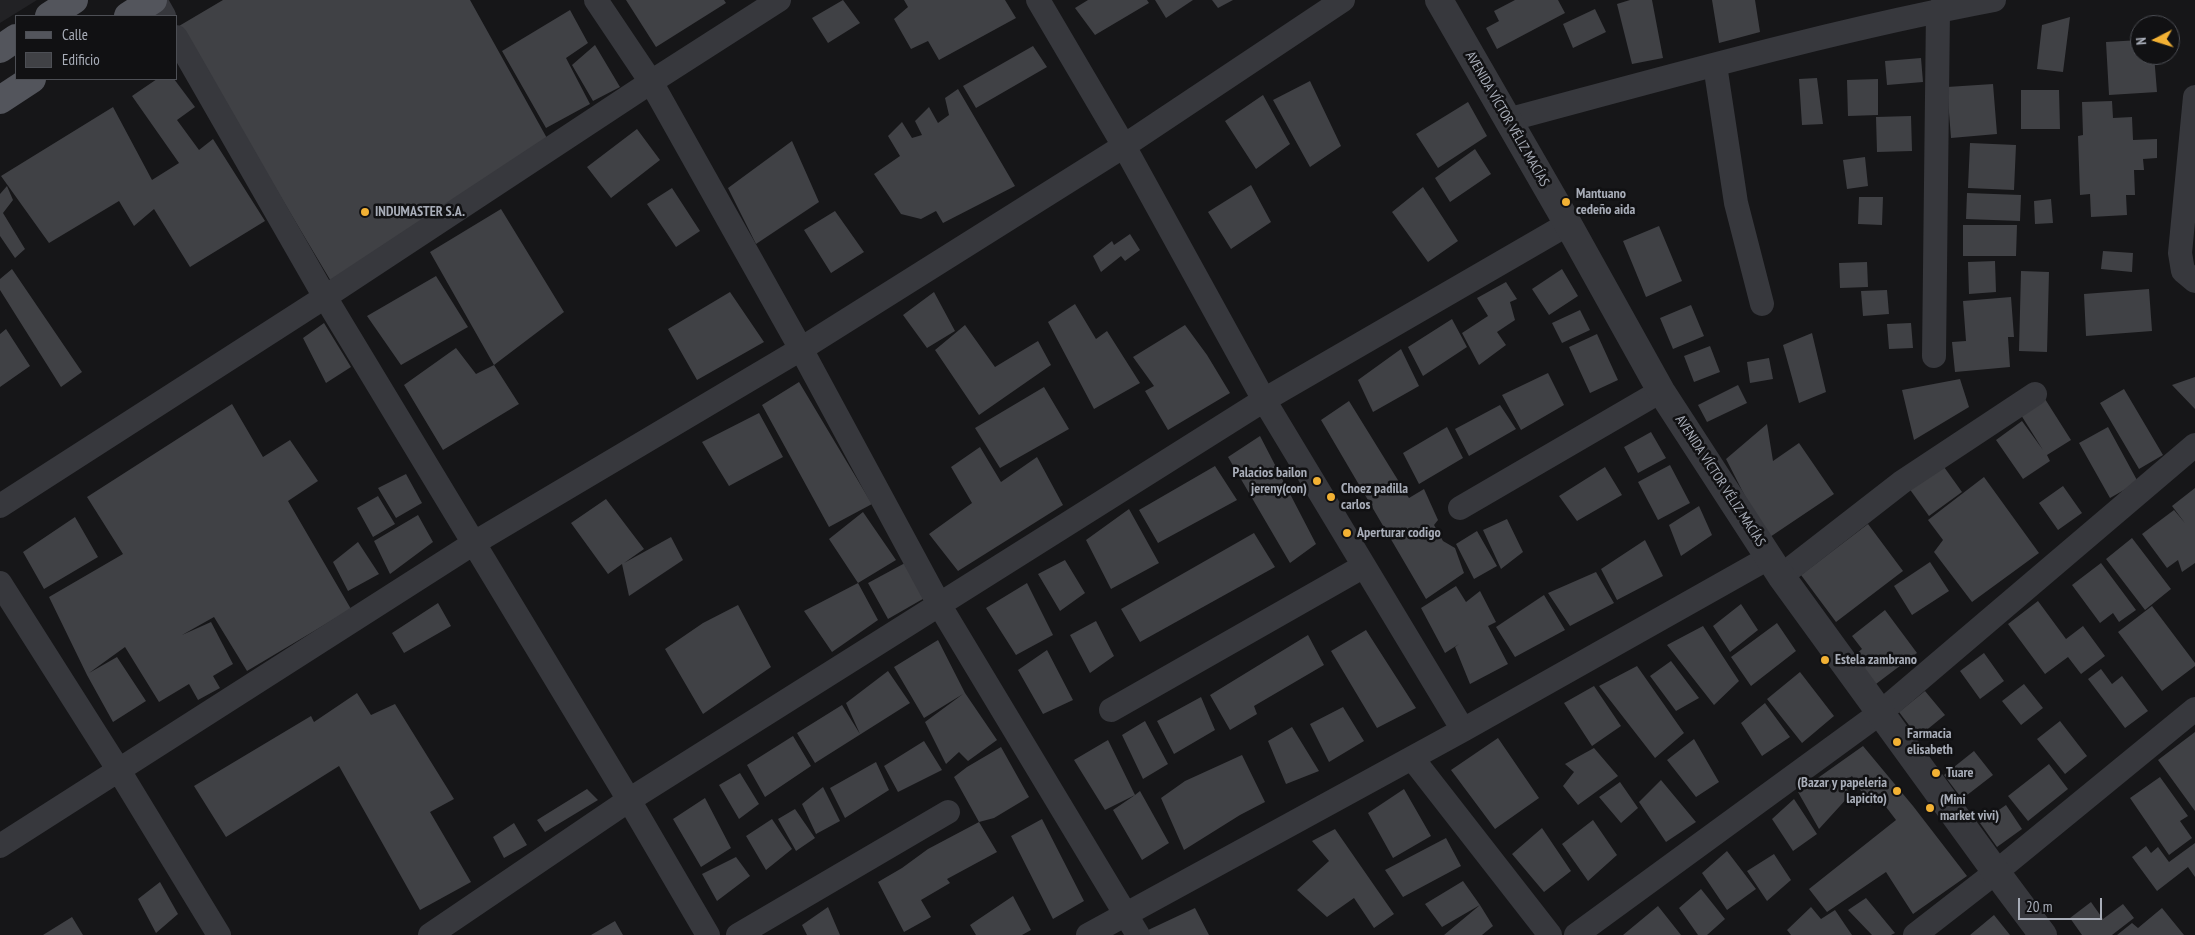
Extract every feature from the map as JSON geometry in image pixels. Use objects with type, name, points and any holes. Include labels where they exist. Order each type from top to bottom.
[{"type":"main road","points":[[51,15],[74,0]]},
{"type":"main road","points":[[130,15],[154,0]]},
{"type":"main road","points":[[0,49],[15,39]]},
{"type":"main road","points":[[0,100],[30,80]]},
{"type":"street","points":[[154,0],[163,15]]},
{"type":"street","points":[[596,0],[651,82],[802,349],[940,606],[1124,915],[1138,935]]},
{"type":"street","points":[[0,506],[325,297],[779,0]]},
{"type":"street","points":[[1038,0],[1124,146],[1264,400],[1464,730]]},
{"type":"street","points":[[0,846],[474,543],[802,349],[1124,146],[1343,0]]},
{"type":"street","name":"AVENIDA VÍCTOR VÉLIZ MACÍAS","points":[[1439,0],[1568,224],[1661,391],[1776,566],[1880,713],[2044,935]]},
{"type":"street","points":[[1507,120],[1714,65],[1938,10],[1994,0]]},
{"type":"street","points":[[1934,356],[1938,10]]},
{"type":"street","points":[[178,40],[325,297],[629,800],[708,935]]},
{"type":"street","points":[[1714,65],[1736,203],[1762,304]]},
{"type":"street","points":[[2195,97],[2180,253],[2183,271],[2195,281]]},
{"type":"street","points":[[430,935],[629,800],[940,606],[1264,400],[1568,224]]},
{"type":"street","points":[[1460,508],[1661,391]]},
{"type":"street","points":[[1088,935],[1464,730],[1776,566],[2035,394]]},
{"type":"street","points":[[1576,935],[1880,713],[2195,445]]},
{"type":"street","points":[[1111,710],[1364,566]]},
{"type":"street","points":[[0,583],[118,769],[219,935]]},
{"type":"street","points":[[1914,935],[1996,872],[2195,709]]},
{"type":"street","points":[[1412,758],[1550,935]]},
{"type":"street","points":[[738,935],[948,812]]},
{"type":"shaded area","points":[[0,0],[37,0],[0,23]]},
{"type":"building","name":"INDUMASTER S.A.","points":[[223,0],[470,0],[548,140],[332,283],[179,26]]},
{"type":"building","points":[[626,0],[724,0],[726,3],[656,47]]},
{"type":"building","points":[[843,0],[860,23],[828,43],[812,18]]},
{"type":"building","points":[[904,0],[1005,0],[1016,18],[939,60],[928,41],[911,49],[894,19],[908,7]]},
{"type":"building","points":[[1088,0],[1147,0],[1149,3],[1095,35],[1075,8]]},
{"type":"building","points":[[1155,0],[1193,0],[1166,18]]},
{"type":"building","points":[[1212,0],[1233,0],[1218,8]]},
{"type":"building","points":[[1515,0],[1558,0],[1565,13],[1497,49],[1486,28],[1499,21],[1494,11]]},
{"type":"building","points":[[1630,0],[1652,0],[1663,58],[1632,64],[1617,4]]},
{"type":"building","points":[[1712,0],[1755,0],[1760,32],[1719,43]]},
{"type":"building","points":[[1595,9],[1606,32],[1573,48],[1563,24]]},
{"type":"building","points":[[570,10],[588,43],[566,58],[590,104],[546,128],[502,51]]},
{"type":"building","points":[[2070,17],[2063,72],[2037,69],[2042,25]]},
{"type":"building","points":[[2130,41],[2130,65],[2155,65],[2157,92],[2109,95],[2106,42]]},
{"type":"building","points":[[595,45],[620,87],[593,101],[572,65]]},
{"type":"building","points":[[1033,46],[1047,67],[976,108],[963,86]]},
{"type":"building","points":[[1921,58],[1923,82],[1887,85],[1885,61]]},
{"type":"building","points":[[1817,78],[1823,124],[1802,125],[1799,79]]},
{"type":"building","points":[[1878,79],[1878,115],[1848,116],[1847,80]]},
{"type":"building","points":[[156,80],[175,80],[195,107],[177,120],[199,150],[213,139],[265,221],[190,267],[154,209],[134,226],[119,201],[49,243],[1,176],[113,107],[152,180],[179,163],[132,96]]},
{"type":"building","points":[[1310,81],[1341,146],[1310,167],[1273,100]]},
{"type":"building","points":[[1993,84],[1997,134],[1951,138],[1947,87]]},
{"type":"building","points":[[958,89],[1015,186],[943,223],[936,211],[921,219],[901,214],[874,174],[900,156],[888,136],[902,122],[912,138],[922,135],[915,121],[929,107],[938,123],[949,115],[945,98]]},
{"type":"building","points":[[2021,90],[2059,90],[2060,129],[2021,129]]},
{"type":"building","points":[[1263,95],[1290,144],[1256,169],[1225,121]]},
{"type":"building","points":[[2112,101],[2113,118],[2132,117],[2133,140],[2157,139],[2157,158],[2143,159],[2144,170],[2134,170],[2135,195],[2126,195],[2127,215],[2091,217],[2090,194],[2080,195],[2078,136],[2083,135],[2082,102]]},
{"type":"building","points":[[1468,102],[1487,136],[1438,168],[1416,134]]},
{"type":"building","points":[[1911,116],[1912,151],[1877,152],[1876,117]]},
{"type":"building","points":[[637,129],[660,160],[611,198],[587,167]]},
{"type":"building","points":[[792,141],[819,202],[756,244],[728,188]]},
{"type":"building","points":[[1970,143],[2016,145],[2014,190],[1968,188]]},
{"type":"building","points":[[1475,149],[1491,174],[1450,202],[1435,178]]},
{"type":"building","points":[[1865,157],[1868,186],[1847,189],[1843,160]]},
{"type":"building","points":[[1251,185],[1271,222],[1231,249],[1208,212]]},
{"type":"building","points":[[7,186],[13,200],[3,213],[25,249],[15,258],[0,236],[0,194]]},
{"type":"building","points":[[1423,187],[1458,241],[1428,262],[1392,212]]},
{"type":"building","points":[[672,188],[700,231],[676,247],[647,204]]},
{"type":"building","points":[[1967,193],[2021,195],[2020,221],[1966,219]]},
{"type":"building","points":[[1859,197],[1883,197],[1882,225],[1858,224]]},
{"type":"building","points":[[2051,199],[2053,223],[2035,224],[2034,201]]},
{"type":"building","points":[[501,209],[564,312],[494,365],[430,252]]},
{"type":"building","points":[[835,211],[864,252],[831,273],[804,230]]},
{"type":"building","points":[[1963,225],[2017,225],[2016,256],[1963,256]]},
{"type":"building","points":[[1659,226],[1682,281],[1646,297],[1623,241]]},
{"type":"building","points":[[1130,234],[1140,250],[1125,261],[1121,256],[1101,272],[1093,256],[1112,241],[1114,245]]},
{"type":"building","points":[[2103,251],[2133,253],[2132,272],[2101,269]]},
{"type":"building","points":[[1995,261],[1996,292],[1969,294],[1968,262]]},
{"type":"building","points":[[1867,262],[1868,287],[1840,288],[1839,263]]},
{"type":"building","points":[[12,269],[82,372],[61,387],[0,290],[0,279]]},
{"type":"building","points":[[1562,269],[1578,296],[1549,315],[1532,289]]},
{"type":"building","points":[[2021,271],[2049,272],[2047,352],[2019,351]]},
{"type":"building","points":[[436,276],[468,327],[401,365],[367,316]]},
{"type":"building","points":[[1506,282],[1517,299],[1510,302],[1515,320],[1497,332],[1506,345],[1479,365],[1462,333],[1488,316],[1477,298]]},
{"type":"building","points":[[2149,289],[2152,331],[2086,336],[2084,294]]},
{"type":"building","points":[[1887,290],[1889,314],[1863,316],[1861,291]]},
{"type":"building","points":[[730,292],[764,342],[697,380],[668,329]]},
{"type":"building","points":[[934,292],[955,331],[927,348],[903,315]]},
{"type":"building","points":[[2011,297],[2014,337],[2008,337],[2010,367],[1955,372],[1952,342],[1966,341],[1963,301]]},
{"type":"building","points":[[1075,304],[1096,339],[1107,331],[1140,383],[1094,409],[1048,322]]},
{"type":"building","points":[[1691,305],[1704,336],[1673,349],[1660,318]]},
{"type":"building","points":[[1580,310],[1590,330],[1562,343],[1552,323]]},
{"type":"building","points":[[1452,319],[1467,347],[1423,376],[1408,347]]},
{"type":"building","points":[[324,323],[351,367],[326,383],[303,338]]},
{"type":"building","points":[[1911,323],[1913,348],[1889,349],[1887,324]]},
{"type":"building","points":[[965,325],[995,367],[1038,341],[1051,365],[979,415],[935,350]]},
{"type":"building","points":[[1185,325],[1207,355],[1230,393],[1168,430],[1145,391],[1154,386],[1133,357]]},
{"type":"building","points":[[6,329],[30,366],[0,387],[0,334]]},
{"type":"building","points":[[1812,333],[1826,392],[1799,403],[1783,345]]},
{"type":"building","points":[[1597,334],[1618,380],[1590,393],[1569,347]]},
{"type":"building","points":[[1710,346],[1720,372],[1694,382],[1684,356]]},
{"type":"building","points":[[456,348],[476,374],[494,365],[519,404],[443,450],[404,385]]},
{"type":"building","points":[[1401,349],[1419,386],[1373,412],[1358,380]]},
{"type":"building","points":[[1769,358],[1773,379],[1750,383],[1747,362]]},
{"type":"building","points":[[1548,373],[1564,405],[1521,430],[1502,395]]},
{"type":"building","points":[[2195,377],[2195,409],[2172,385]]},
{"type":"building","points":[[1960,379],[1969,407],[1914,440],[1902,390]]},
{"type":"building","points":[[799,382],[872,504],[829,527],[762,405]]},
{"type":"building","points":[[1738,385],[1747,403],[1707,422],[1698,405]]},
{"type":"building","points":[[1044,387],[1069,429],[1000,468],[975,428]]},
{"type":"building","points":[[2124,389],[2163,455],[2139,469],[2100,403]]},
{"type":"building","points":[[2045,399],[2071,440],[2047,455],[2050,461],[2023,479],[1996,440],[2022,421],[2043,450],[2021,415]]},
{"type":"building","points":[[1349,401],[1409,498],[1424,489],[1438,520],[1434,525],[1443,541],[1455,548],[1464,573],[1426,599],[1321,420]]},
{"type":"building","points":[[232,404],[263,457],[290,440],[318,481],[288,501],[351,609],[247,671],[214,617],[182,635],[211,622],[233,664],[213,676],[220,688],[198,700],[189,684],[159,702],[125,647],[89,673],[117,657],[146,701],[113,722],[87,675],[49,597],[123,554],[87,497]]},
{"type":"building","points":[[1500,405],[1516,429],[1469,456],[1455,429]]},
{"type":"building","points":[[759,413],[783,457],[729,486],[702,442]]},
{"type":"building","points":[[1767,424],[1773,461],[1799,443],[1834,494],[1767,539],[1726,459]]},
{"type":"building","points":[[1447,427],[1463,458],[1419,484],[1403,453]]},
{"type":"building","points":[[2108,427],[2138,482],[2110,498],[2079,443]]},
{"type":"building","points":[[1651,432],[1666,458],[1638,473],[1624,447]]},
{"type":"building","points":[[1260,436],[1316,544],[1290,563],[1228,457]]},
{"type":"building","points":[[980,447],[1001,482],[1037,457],[1063,505],[958,571],[929,534],[972,503],[951,467]]},
{"type":"building","points":[[1939,460],[1962,492],[1929,516],[1906,484]]},
{"type":"building","points":[[1670,465],[1690,503],[1658,520],[1638,482]]},
{"type":"building","points":[[1215,466],[1237,500],[1158,543],[1139,510]]},
{"type":"building","points":[[1605,467],[1622,495],[1577,521],[1559,496]]},
{"type":"building","points":[[406,474],[422,503],[396,518],[378,488]]},
{"type":"building","points":[[1984,477],[2039,553],[1972,602],[1934,552],[1943,540],[1928,520]]},
{"type":"building","points":[[2063,486],[2082,513],[2058,530],[2039,503]]},
{"type":"building","points":[[2195,488],[2195,563],[2182,572],[2178,560],[2167,568],[2142,534],[2174,510],[2185,523],[2172,506]]},
{"type":"building","points":[[378,496],[395,524],[373,537],[357,508]]},
{"type":"building","points":[[606,499],[644,549],[624,563],[671,537],[683,560],[629,596],[622,564],[608,574],[571,523]]},
{"type":"building","points":[[1699,506],[1712,535],[1681,556],[1669,525]]},
{"type":"building","points":[[1129,509],[1159,563],[1111,589],[1086,540]]},
{"type":"building","points":[[863,512],[896,560],[858,583],[829,539]]},
{"type":"building","points":[[418,515],[433,542],[390,574],[374,541]]},
{"type":"building","points":[[75,517],[98,557],[44,589],[23,552]]},
{"type":"building","points":[[1507,519],[1523,552],[1501,569],[1483,530]]},
{"type":"building","points":[[1868,524],[1903,571],[1836,622],[1801,575]]},
{"type":"building","points":[[1477,531],[1497,566],[1474,579],[1456,544]]},
{"type":"building","points":[[1254,533],[1275,567],[1140,642],[1121,609]]},
{"type":"building","points":[[2132,538],[2171,589],[2145,610],[2106,559]]},
{"type":"building","points":[[1645,540],[1663,576],[1617,600],[1601,569]]},
{"type":"building","points":[[358,542],[379,574],[348,591],[333,562]]},
{"type":"building","points":[[1065,560],[1085,593],[1060,611],[1038,574]]},
{"type":"building","points":[[1930,562],[1949,591],[1912,615],[1894,586]]},
{"type":"building","points":[[905,563],[928,596],[888,619],[868,583]]},
{"type":"building","points":[[2101,563],[2136,610],[2119,622],[2113,613],[2100,623],[2072,585]]},
{"type":"building","points":[[1596,572],[1614,603],[1570,626],[1548,593]]},
{"type":"building","points":[[858,583],[878,620],[832,652],[804,611]]},
{"type":"building","points":[[1027,583],[1053,635],[1016,655],[986,608]]},
{"type":"building","points":[[1456,586],[1466,602],[1480,591],[1496,622],[1488,626],[1508,664],[1470,684],[1455,647],[1459,644],[1445,653],[1421,608]]},
{"type":"building","points":[[1544,595],[1565,630],[1515,657],[1496,627]]},
{"type":"building","points":[[2038,601],[2066,639],[2083,626],[2105,656],[2081,674],[2068,657],[2045,674],[2008,624]]},
{"type":"building","points":[[438,603],[451,626],[404,653],[392,633]]},
{"type":"building","points":[[1741,604],[1758,630],[1730,652],[1713,626]]},
{"type":"building","points":[[738,605],[771,667],[703,714],[665,649],[703,623]]},
{"type":"building","points":[[2152,606],[2195,663],[2195,666],[2162,691],[2118,632]]},
{"type":"building","points":[[1885,610],[1917,653],[1872,687],[1851,658],[1862,649],[1852,636]]},
{"type":"building","points":[[1096,621],[1114,656],[1090,673],[1070,635]]},
{"type":"building","points":[[1777,623],[1796,651],[1751,686],[1731,657]]},
{"type":"building","points":[[1703,626],[1739,681],[1714,705],[1667,645]]},
{"type":"building","points":[[1366,630],[1416,708],[1377,728],[1331,651]]},
{"type":"building","points":[[1308,635],[1324,665],[1254,706],[1257,714],[1230,730],[1210,695]]},
{"type":"building","points":[[938,640],[965,693],[997,740],[968,761],[959,752],[946,764],[925,722],[963,694],[924,718],[894,667]]},
{"type":"building","points":[[1047,650],[1073,700],[1043,714],[1018,670]]},
{"type":"building","points":[[1984,653],[2004,681],[1980,699],[1960,671]]},
{"type":"building","points":[[1671,661],[1699,698],[1676,711],[1650,676]]},
{"type":"building","points":[[1637,666],[1684,733],[1655,758],[1599,686]]},
{"type":"building","points":[[2101,669],[2112,684],[2122,676],[2148,711],[2125,728],[2088,679]]},
{"type":"building","points":[[888,671],[910,703],[815,763],[797,733],[842,705],[860,734],[846,703]]},
{"type":"building","points":[[1800,672],[1834,716],[1802,743],[1767,699]]},
{"type":"building","points":[[2024,684],[2043,708],[2021,725],[2002,701]]},
{"type":"building","points":[[1594,686],[1621,726],[1592,746],[1564,703]]},
{"type":"building","points":[[1925,691],[1945,715],[1918,737],[1899,712]]},
{"type":"building","points":[[357,693],[371,715],[395,704],[454,799],[430,812],[471,882],[420,910],[339,766],[226,837],[194,786],[311,716],[314,722]]},
{"type":"building","points":[[1201,697],[1215,730],[1174,754],[1157,721]]},
{"type":"building","points":[[1765,703],[1790,737],[1762,756],[1741,723]]},
{"type":"building","points":[[1343,707],[1364,741],[1329,762],[1310,724]]},
{"type":"building","points":[[1145,721],[1168,764],[1143,779],[1122,735]]},
{"type":"building","points":[[2060,721],[2087,756],[2065,774],[2037,739]]},
{"type":"building","points":[[1292,727],[1319,771],[1286,784],[1268,741]]},
{"type":"building","points":[[2195,732],[2195,811],[2158,760]]},
{"type":"building","points":[[793,736],[811,766],[765,797],[747,765]]},
{"type":"building","points":[[1498,738],[1539,798],[1495,829],[1451,770]]},
{"type":"building","points":[[1694,739],[1719,782],[1696,797],[1667,760]]},
{"type":"building","points":[[1108,740],[1135,795],[1105,810],[1074,760]]},
{"type":"building","points":[[924,741],[942,770],[898,792],[884,766]]},
{"type":"building","points":[[1863,746],[1913,806],[1967,876],[1913,914],[1886,872],[1827,912],[1809,889],[1896,820],[1880,799],[1870,806],[1852,776],[1844,782],[1850,795],[1819,829],[1798,792]]},
{"type":"building","points":[[1001,747],[1029,797],[994,818],[979,822],[954,777]]},
{"type":"building","points":[[1594,748],[1618,776],[1578,805],[1563,786],[1574,772],[1565,764]]},
{"type":"building","points":[[1974,751],[1993,775],[1962,799],[1944,775]]},
{"type":"building","points":[[1242,755],[1265,802],[1240,815],[1184,850],[1161,798],[1185,781]]},
{"type":"building","points":[[876,762],[889,790],[845,818],[830,788]]},
{"type":"building","points":[[2049,764],[2068,789],[2028,821],[2008,796]]},
{"type":"building","points":[[740,773],[759,804],[739,819],[719,785]]},
{"type":"building","points":[[2160,777],[2188,816],[2180,821],[2192,838],[2169,855],[2130,798]]},
{"type":"building","points":[[1661,780],[1696,822],[1666,842],[1639,802]]},
{"type":"building","points":[[1620,782],[1638,808],[1621,823],[1599,797]]},
{"type":"building","points":[[823,787],[840,821],[816,834],[802,804]]},
{"type":"building","points":[[587,789],[598,800],[545,832],[537,820]]},
{"type":"building","points":[[1404,789],[1431,836],[1393,858],[1368,813]]},
{"type":"building","points":[[1140,791],[1169,843],[1142,860],[1113,810]]},
{"type":"building","points":[[705,798],[731,848],[701,867],[673,819]]},
{"type":"building","points":[[1794,799],[1817,834],[1793,851],[1772,819]]},
{"type":"building","points":[[2006,805],[2022,829],[1997,847],[1980,823]]},
{"type":"building","points":[[795,809],[815,838],[796,851],[778,819]]},
{"type":"building","points":[[772,819],[792,849],[766,870],[746,836]]},
{"type":"building","points":[[1042,819],[1084,901],[1053,919],[1011,836]]},
{"type":"building","points":[[1593,820],[1617,855],[1588,881],[1562,844]]},
{"type":"building","points":[[979,822],[997,852],[947,879],[950,883],[921,900],[931,917],[904,932],[878,882],[902,868],[928,849]]},
{"type":"building","points":[[514,823],[527,845],[504,858],[493,837]]},
{"type":"building","points":[[1542,828],[1571,871],[1544,892],[1512,854]]},
{"type":"building","points":[[1335,829],[1394,914],[1374,928],[1354,898],[1327,917],[1297,890],[1329,861],[1312,841]]},
{"type":"building","points":[[1446,838],[1461,866],[1403,897],[1385,870]]},
{"type":"building","points":[[2195,843],[2195,877],[2188,867],[2157,891],[2132,857],[2146,846],[2151,853],[2158,847],[2169,862]]},
{"type":"building","points":[[1727,851],[1756,889],[1727,910],[1702,873]]},
{"type":"building","points":[[1774,854],[1791,880],[1767,901],[1747,871]]},
{"type":"building","points":[[736,857],[750,876],[717,901],[702,874]]},
{"type":"building","points":[[1463,881],[1480,905],[1442,927],[1425,904]]},
{"type":"building","points":[[160,882],[178,914],[156,933],[138,899]]},
{"type":"building","points":[[1701,889],[1725,919],[1707,935],[1698,935],[1679,908]]},
{"type":"building","points":[[1013,896],[1031,930],[1022,935],[976,935],[970,925]]},
{"type":"building","points":[[1866,898],[1895,933],[1891,935],[1872,935],[1848,910]]},
{"type":"building","points":[[2091,902],[2103,919],[2123,904],[2134,918],[2112,935],[2082,935],[2070,918]]},
{"type":"building","points":[[1480,905],[1493,926],[1482,935],[1444,935]]},
{"type":"building","points":[[1658,906],[1681,935],[1623,935]]},
{"type":"building","points":[[828,907],[840,935],[807,935],[802,925]]},
{"type":"building","points":[[1811,907],[1821,919],[1835,910],[1852,935],[1791,935],[1787,930]]},
{"type":"building","points":[[1195,908],[1209,935],[1149,935],[1146,931]]},
{"type":"building","points":[[2162,908],[2184,935],[2117,935],[2132,923],[2138,928]]},
{"type":"building","points":[[1994,915],[2010,935],[1970,935]]},
{"type":"building","points":[[72,917],[83,935],[43,935]]},
{"type":"building","points":[[615,921],[623,935],[591,935]]},
{"type":"place","name":"Mantuano cedeño aida","points":[[1566,202]]},
{"type":"place","name":"INDUMASTER S.A.","points":[[365,212]]},
{"type":"place","name":"Palacios bailon jereny(con)","points":[[1317,481]]},
{"type":"place","name":"Choez padilla carlos","points":[[1331,497]]},
{"type":"place","name":"Aperturar codigo","points":[[1347,533]]},
{"type":"place","name":"Estela zambrano","points":[[1825,660]]},
{"type":"place","name":"Farmacia elisabeth","points":[[1897,742]]},
{"type":"place","name":"Tuare","points":[[1936,773]]},
{"type":"place","name":"(Bazar y papeleria lapicito)","points":[[1897,791]]},
{"type":"place","name":"(Mini market vivi)","points":[[1930,808]]}]
